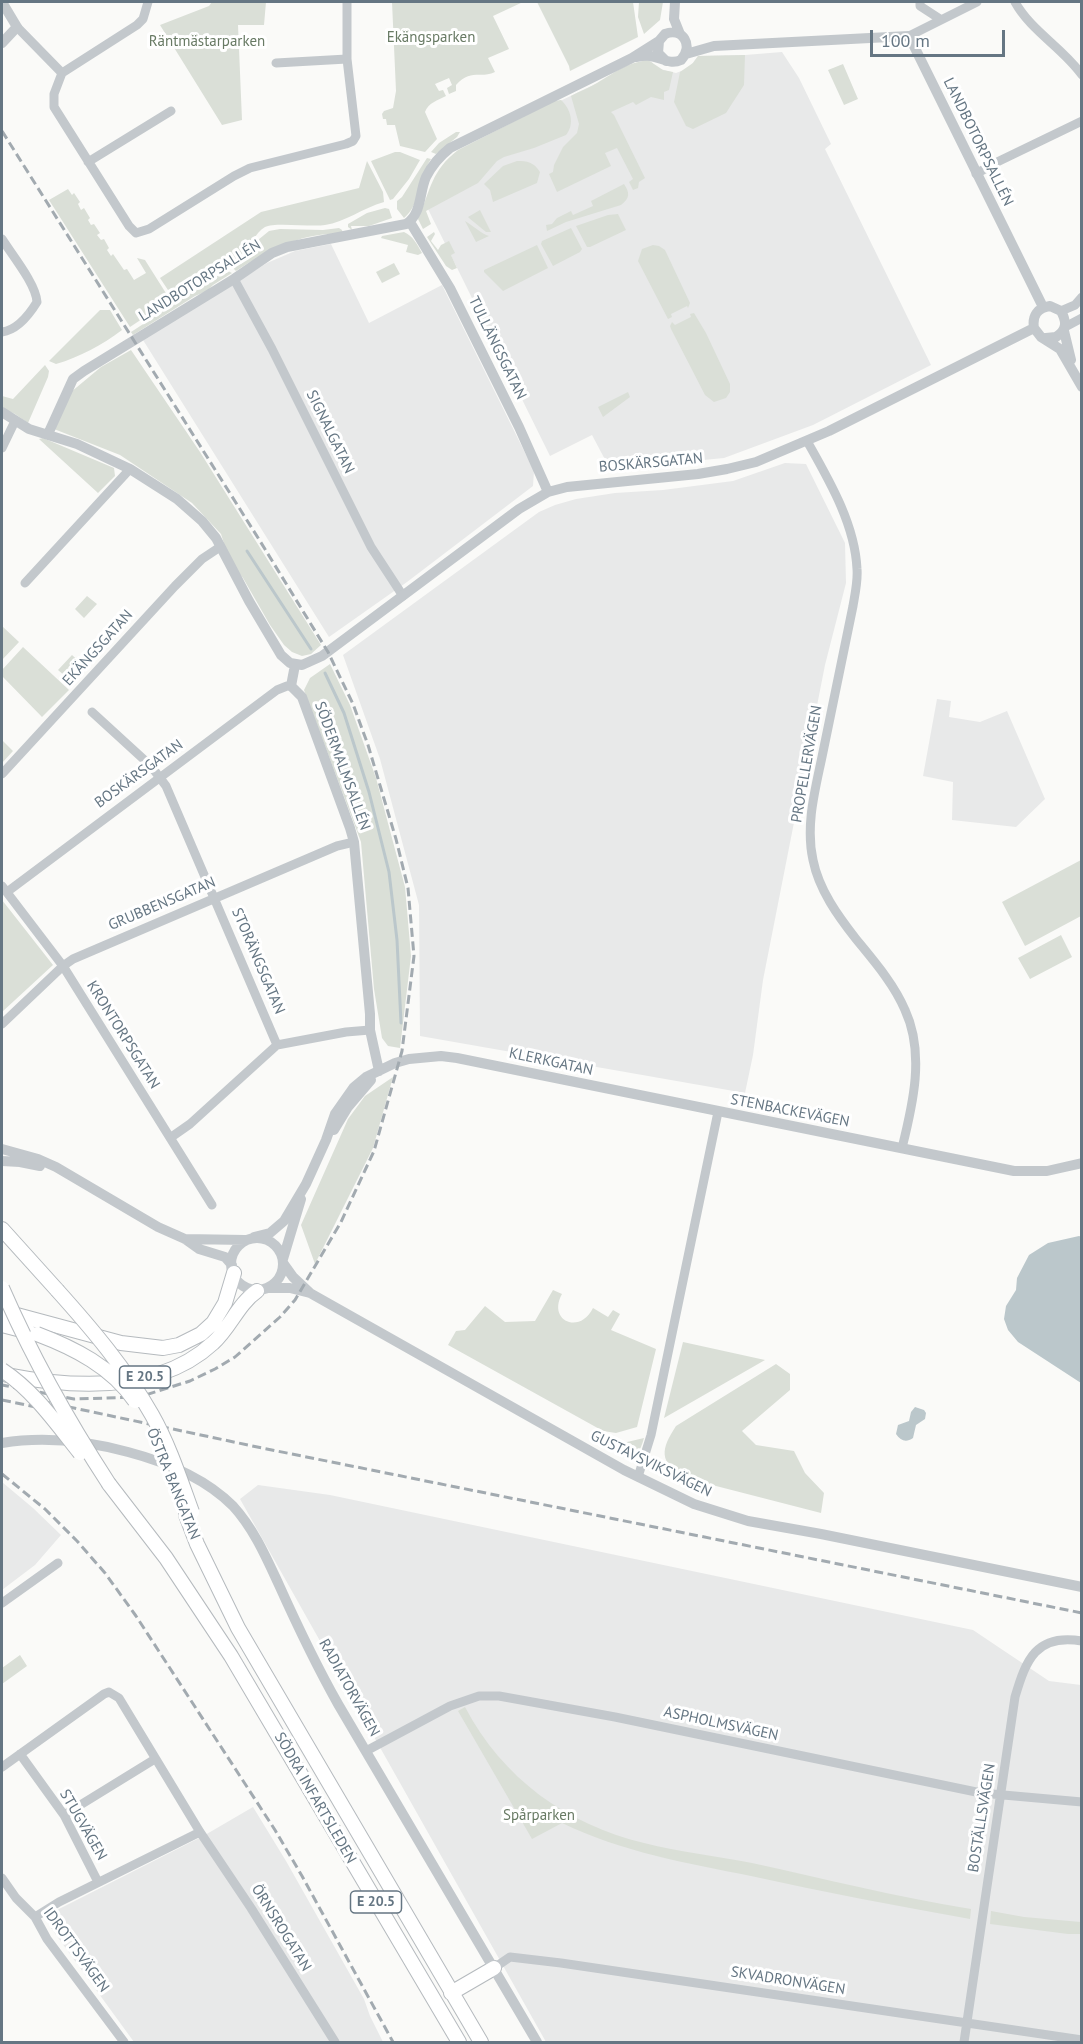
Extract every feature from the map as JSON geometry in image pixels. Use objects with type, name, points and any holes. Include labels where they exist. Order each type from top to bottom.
[{"type":"main road","points":[[2,1229],[102,1342],[140,1394],[163,1436],[189,1514]]},
{"type":"main road","name":"E 20.5","points":[[2,1311],[121,1343],[163,1348],[179,1345],[201,1334],[213,1323],[225,1303],[233,1269]]},
{"type":"main road","points":[[2,1288],[39,1368],[109,1484]]},
{"type":"main road","name":"E 20.5","points":[[2,1372],[53,1382],[90,1383],[124,1381],[157,1374],[186,1362],[212,1344],[226,1329],[249,1296],[263,1289]]},
{"type":"main road","name":"ÖSTRA BANGATAN","points":[[2,1325],[37,1334],[76,1350],[126,1389],[159,1441],[189,1514]]},
{"type":"main road","name":"E 20.5","points":[[2,1372],[26,1389],[90,1466],[109,1484]]},
{"type":"main road","name":"SÖDRA INFARTSLEDEN","points":[[109,1484],[166,1558],[231,1656],[459,2043]]},
{"type":"main road","name":"SÖDRA INFARTSLEDEN","points":[[189,1514],[203,1542],[210,1571],[248,1645],[481,2043]]},
{"type":"main road","points":[[452,1993],[494,1968]]},
{"type":"street","points":[[2,2],[17,27],[62,73]]},
{"type":"street","points":[[148,2],[143,19],[137,25],[62,73],[54,94],[54,107],[88,162],[129,226],[133,231],[142,232],[250,168],[353,141],[356,128],[347,59],[347,2]]},
{"type":"street","points":[[675,2],[674,19],[688,47],[686,54]]},
{"type":"street","points":[[920,2],[920,6],[940,19]]},
{"type":"street","points":[[633,58],[652,56],[666,61],[678,61],[686,54],[714,46],[909,36],[977,2]]},
{"type":"street","points":[[1015,2],[1024,17],[1069,59],[1082,75]]},
{"type":"street","points":[[666,61],[658,53],[662,37],[674,19]]},
{"type":"street","points":[[2,43],[17,27]]},
{"type":"street","points":[[410,222],[415,216],[426,178],[440,156],[450,148],[633,58],[662,37],[673,32],[714,46]]},
{"type":"street","name":"LANDBOTORPSALLÉN","points":[[909,36],[1043,307]]},
{"type":"street","points":[[276,63],[347,59]]},
{"type":"street","points":[[88,162],[171,111]]},
{"type":"street","points":[[976,174],[1082,121]]},
{"type":"street","name":"LANDBOTORPSALLÉN","points":[[48,434],[74,378],[272,253],[287,247],[395,228],[410,222]]},
{"type":"street","name":"TULLÄNGSGATAN","points":[[410,222],[450,288],[519,427],[548,492]]},
{"type":"street","points":[[2,239],[36,296],[37,302],[16,327],[2,332]]},
{"type":"street","name":"SIGNALGATAN","points":[[234,279],[272,349],[366,538],[403,596]]},
{"type":"street","points":[[1061,311],[1075,305],[1082,297]]},
{"type":"street","points":[[1075,375],[1064,329],[1066,319],[1061,311],[1050,306],[1043,307],[1034,316],[1034,328],[1041,337],[1046,338],[1056,338],[1064,329],[1082,318]]},
{"type":"street","name":"BOSKÄRSGATAN","points":[[295,665],[302,666],[312,662],[519,509],[548,492],[578,484],[698,474],[764,459],[807,441],[1034,328]]},
{"type":"street","points":[[1046,338],[1060,349],[1082,387]]},
{"type":"street","points":[[2,412],[29,429],[93,451],[130,469],[167,492],[209,528],[275,647],[286,660],[295,665],[291,686]]},
{"type":"street","points":[[2,448],[15,421]]},
{"type":"street","name":"PROPELLERVÄGEN","points":[[807,441],[847,523],[856,552],[858,571],[811,817],[813,860],[816,872],[839,917],[892,987],[906,1011],[915,1056],[915,1077],[902,1148]]},
{"type":"street","points":[[25,582],[130,469]]},
{"type":"street","name":"EKÄNGSGATAN","points":[[2,774],[176,586],[202,559],[220,547]]},
{"type":"street","name":"BOSKÄRSGATAN","points":[[4,889],[277,690],[291,686]]},
{"type":"street","name":"SÖDERMALMSALLÉN","points":[[291,686],[302,698],[354,842],[370,1030],[379,1071]]},
{"type":"street","name":"STORÄNGSGATAN","points":[[92,712],[151,766],[166,786],[277,1045]]},
{"type":"street","name":"GRUBBENSGATAN","points":[[2,1024],[73,959],[337,846],[354,842]]},
{"type":"street","name":"KRONTORPSGATAN","points":[[4,889],[63,966],[212,1205]]},
{"type":"street","points":[[170,1138],[182,1132],[277,1045],[345,1032],[370,1030]]},
{"type":"street","name":"KLERKGATAN","points":[[379,1071],[409,1059],[441,1056],[718,1112]]},
{"type":"street","points":[[2,1149],[20,1158],[62,1172],[158,1227],[185,1239],[199,1249],[225,1257],[239,1282],[247,1289],[263,1289],[276,1283],[280,1277],[306,1184],[333,1119],[344,1099],[366,1077],[379,1071]]},
{"type":"street","name":"STENBACKEVÄGEN","points":[[638,1477],[651,1435],[718,1112],[1014,1171],[1047,1171],[1082,1164]]},
{"type":"street","points":[[2,1161],[20,1158]]},
{"type":"street","points":[[233,1269],[234,1253],[238,1245],[278,1228],[306,1184]]},
{"type":"street","points":[[185,1239],[266,1238],[273,1242],[281,1252],[283,1261]]},
{"type":"street","name":"GUSTAVSVIKSVÄGEN","points":[[283,1261],[293,1277],[310,1293],[638,1477],[693,1504],[748,1521],[1082,1587]]},
{"type":"street","name":"GUSTAVSVIKSVÄGEN","points":[[263,1289],[290,1288],[310,1293]]},
{"type":"street","name":"RADIATORVÄGEN","points":[[2,1443],[24,1440],[63,1440],[109,1447],[163,1463],[203,1482],[231,1505],[252,1531],[264,1552],[321,1674],[537,2043]]},
{"type":"street","points":[[2,1603],[58,1563]]},
{"type":"street","name":"BOSTÄLLSVÄGEN","points":[[964,2043],[1015,1697],[1023,1669],[1033,1654],[1049,1643],[1060,1640],[1082,1641]]},
{"type":"street","name":"ÖRNSROGATAN","points":[[20,1754],[109,1692],[119,1698],[200,1832],[251,1908],[335,2043]]},
{"type":"street","name":"ASPHOLMSVÄGEN","points":[[366,1750],[450,1706],[464,1700],[489,1695],[615,1717],[1000,1796],[1082,1802]]},
{"type":"street","points":[[2,1767],[20,1754]]},
{"type":"street","name":"STUGVÄGEN","points":[[20,1754],[64,1815],[98,1882]]},
{"type":"street","points":[[64,1815],[155,1759]]},
{"type":"street","points":[[35,1917],[98,1882],[200,1832]]},
{"type":"street","name":"IDROTTSVÄGEN","points":[[2,1878],[16,1898],[35,1917],[47,1939],[124,2043]]},
{"type":"street","name":"SKVADRONVÄGEN","points":[[494,1968],[510,1957],[533,1959],[1082,2040]]},
{"type":"shaded area","points":[[782,52],[799,78],[831,144],[825,149],[931,365],[813,425],[724,458],[610,469],[592,435],[550,456],[427,207],[523,119],[649,58],[656,68],[676,73],[689,68],[698,56]]},
{"type":"shaded area","points":[[331,244],[369,323],[442,285],[534,471],[533,486],[407,582],[329,637],[143,340],[267,263],[295,251]]},
{"type":"shaded area","points":[[785,463],[806,464],[845,543],[846,583],[825,665],[763,980],[753,1055],[745,1093],[420,1036],[419,905],[380,759],[343,655],[539,512],[555,505],[615,493],[663,490],[733,481]]},
{"type":"shaded area","points":[[937,699],[951,701],[949,717],[980,722],[1007,711],[1045,799],[1016,827],[952,820],[953,782],[923,776]]},
{"type":"shaded area","points":[[1082,1237],[1081,1383],[1018,1342],[1008,1330],[1004,1319],[1006,1306],[1016,1290],[1017,1278],[1029,1255],[1048,1243]]},
{"type":"shaded area","points":[[915,1407],[924,1410],[925,1419],[916,1425],[913,1438],[904,1440],[896,1434],[898,1425],[909,1421]]},
{"type":"shaded area","points":[[2,1482],[61,1535],[35,1565],[2,1590]]},
{"type":"shaded area","points":[[258,1485],[330,1495],[973,1630],[1049,1681],[1081,1685],[1081,2042],[546,2042],[240,1499]]},
{"type":"shaded area","points":[[253,1807],[364,1999],[383,2042],[134,2042],[51,1928],[55,1911],[205,1835]]},
{"type":"green space","name":"Räntmästarparken","points":[[212,2],[266,2],[264,25],[238,25],[242,120],[222,125],[160,25],[209,6]]},
{"type":"green space","name":"Ekängsparken","points":[[392,2],[523,2],[493,16],[509,49],[488,58],[495,72],[466,77],[456,85],[456,91],[449,94],[447,88],[452,85],[449,78],[435,84],[439,91],[443,90],[446,96],[426,109],[425,112],[437,139],[425,152],[400,146],[395,125],[387,125],[386,119],[383,119],[384,111],[393,108],[396,91]]},
{"type":"green space","points":[[537,2],[633,2],[638,37],[570,71]]},
{"type":"green space","points":[[639,2],[663,2],[660,20],[644,34],[638,17]]},
{"type":"green space","points":[[745,55],[744,85],[726,113],[693,129],[686,126],[674,102],[680,72],[693,63],[698,56]]},
{"type":"green space","points":[[648,60],[663,70],[673,72],[669,90],[664,92],[664,100],[651,97],[636,105],[633,102],[611,112],[645,178],[639,182],[638,188],[633,190],[629,182],[633,179],[617,148],[605,153],[611,166],[557,192],[549,174],[553,172],[563,147],[577,133],[579,124],[571,96],[627,66]]},
{"type":"green space","points":[[843,64],[858,99],[844,105],[828,70]]},
{"type":"green space","points":[[561,100],[571,117],[569,131],[566,135],[497,161],[478,183],[426,211],[431,224],[423,229],[418,219],[437,173],[449,158],[458,150],[554,101]]},
{"type":"green space","points":[[456,132],[460,132],[457,137],[436,154],[431,152],[439,143]]},
{"type":"green space","points":[[395,152],[420,160],[409,179],[390,200],[371,161]]},
{"type":"green space","points":[[427,158],[431,159],[417,198],[404,218],[397,209],[397,201],[402,197]]},
{"type":"green space","points":[[367,161],[383,192],[384,202],[325,225],[265,227],[241,255],[175,297],[160,278],[261,212],[359,188]]},
{"type":"green space","points":[[517,161],[530,163],[538,169],[540,172],[537,183],[493,202],[490,190],[484,184],[503,166]]},
{"type":"green space","points":[[624,184],[628,195],[621,205],[566,222],[547,231],[546,225],[552,224],[557,218],[571,211],[573,215],[593,206],[591,201]]},
{"type":"green space","points":[[68,189],[80,202],[78,204],[81,210],[84,208],[91,225],[94,224],[100,233],[97,235],[101,240],[104,239],[111,256],[113,254],[134,280],[146,273],[137,258],[145,260],[169,298],[169,301],[130,327],[49,200]]},
{"type":"green space","points":[[389,209],[392,218],[369,226],[351,226],[352,230],[348,227],[348,224],[367,213]]},
{"type":"green space","points":[[480,210],[491,232],[486,232],[468,217]]},
{"type":"green space","points":[[618,214],[626,230],[587,247],[576,226]]},
{"type":"green space","points":[[465,221],[483,233],[489,236],[476,242]]},
{"type":"green space","points":[[339,228],[343,234],[300,239],[261,256],[236,271],[233,268],[269,231]]},
{"type":"green space","points":[[571,228],[582,249],[553,266],[541,244],[542,241]]},
{"type":"green space","points":[[404,232],[412,238],[422,253],[418,255],[406,252],[408,245],[381,238]]},
{"type":"green space","points":[[434,232],[431,241],[438,250],[441,245],[449,241],[455,253],[451,255],[457,268],[452,270],[446,266],[427,237]]},
{"type":"green space","points":[[537,245],[548,268],[503,291],[484,272],[484,270]]},
{"type":"green space","points":[[653,245],[665,250],[690,303],[688,308],[687,306],[671,314],[672,317],[668,319],[638,261],[642,249]]},
{"type":"green space","points":[[394,263],[400,274],[382,283],[376,272]]},
{"type":"green space","points":[[226,270],[232,273],[207,291],[195,296],[133,335],[131,332]]},
{"type":"green space","points":[[100,310],[110,310],[122,330],[99,346],[74,358],[56,364],[49,361]]},
{"type":"green space","points":[[694,313],[730,384],[730,392],[726,398],[714,402],[705,395],[670,326],[672,322],[675,325]]},
{"type":"green space","points":[[131,350],[200,452],[321,645],[311,654],[302,656],[292,652],[284,645],[243,578],[230,562],[221,534],[192,503],[120,455],[54,429],[71,392],[101,367]]},
{"type":"green space","points":[[45,365],[49,371],[48,377],[28,423],[2,408],[2,396],[13,399]]},
{"type":"green space","points":[[628,392],[630,397],[603,417],[598,407]]},
{"type":"green space","points":[[43,438],[114,468],[115,476],[98,493],[39,439]]},
{"type":"green space","points":[[87,596],[97,604],[84,618],[75,609]]},
{"type":"green space","points":[[2,626],[19,642],[2,660]]},
{"type":"green space","points":[[23,647],[69,690],[42,717],[2,676],[2,670]]},
{"type":"green space","points":[[72,655],[86,668],[73,683],[58,670]]},
{"type":"green space","points":[[330,664],[350,705],[376,778],[405,887],[411,956],[400,1048],[388,1046],[382,1038],[374,989],[361,842],[304,690],[310,678]]},
{"type":"green space","points":[[2,740],[13,751],[2,763]]},
{"type":"green space","points":[[1081,860],[1081,916],[1025,946],[1002,902]]},
{"type":"green space","points":[[2,900],[53,965],[2,1012]]},
{"type":"green space","points":[[1061,935],[1072,957],[1030,979],[1018,958]]},
{"type":"green space","points":[[393,1077],[373,1148],[315,1264],[301,1225],[348,1119],[365,1096]]},
{"type":"green space","points":[[553,1290],[562,1294],[558,1303],[559,1311],[567,1321],[574,1323],[581,1321],[593,1308],[608,1317],[613,1310],[620,1314],[611,1330],[656,1349],[637,1427],[616,1433],[603,1431],[448,1345],[456,1331],[465,1330],[485,1306],[505,1322],[535,1321]]},
{"type":"green space","points":[[683,1342],[765,1360],[664,1418]]},
{"type":"green space","points":[[776,1364],[790,1374],[790,1390],[742,1431],[756,1445],[794,1451],[805,1473],[824,1493],[821,1513],[685,1478],[666,1461],[665,1448],[676,1426]]},
{"type":"green space","points":[[644,1438],[634,1456],[624,1457],[606,1447]]},
{"type":"green space","points":[[20,1655],[27,1666],[2,1684],[2,1668]]},
{"type":"green space","name":"Spårparken","points":[[465,1707],[480,1733],[518,1777],[563,1811],[588,1824],[644,1843],[971,1909],[970,1919],[678,1861],[608,1842],[562,1823],[532,1839],[458,1711]]},
{"type":"green space","points":[[991,1911],[1024,1917],[1081,1922],[1081,1934],[990,1924]]},
{"type":"waterway","points":[[247,551],[311,649]]},
{"type":"waterway","points":[[325,673],[344,713],[369,792],[389,872],[397,940],[401,1023]]},
{"type":"railway","points":[[2,131],[328,652],[353,704],[368,745],[396,839],[408,888],[414,956],[402,1051],[374,1151],[341,1222],[295,1300],[280,1317],[235,1357],[215,1369],[190,1381],[139,1397],[74,1399],[2,1385]]},
{"type":"railway","points":[[2,1400],[50,1410]]},
{"type":"railway","points":[[41,1401],[262,1448],[1082,1613]]},
{"type":"railway","points":[[2,1474],[45,1509],[77,1541],[105,1573],[136,1616],[275,1830],[393,2042]]}]
